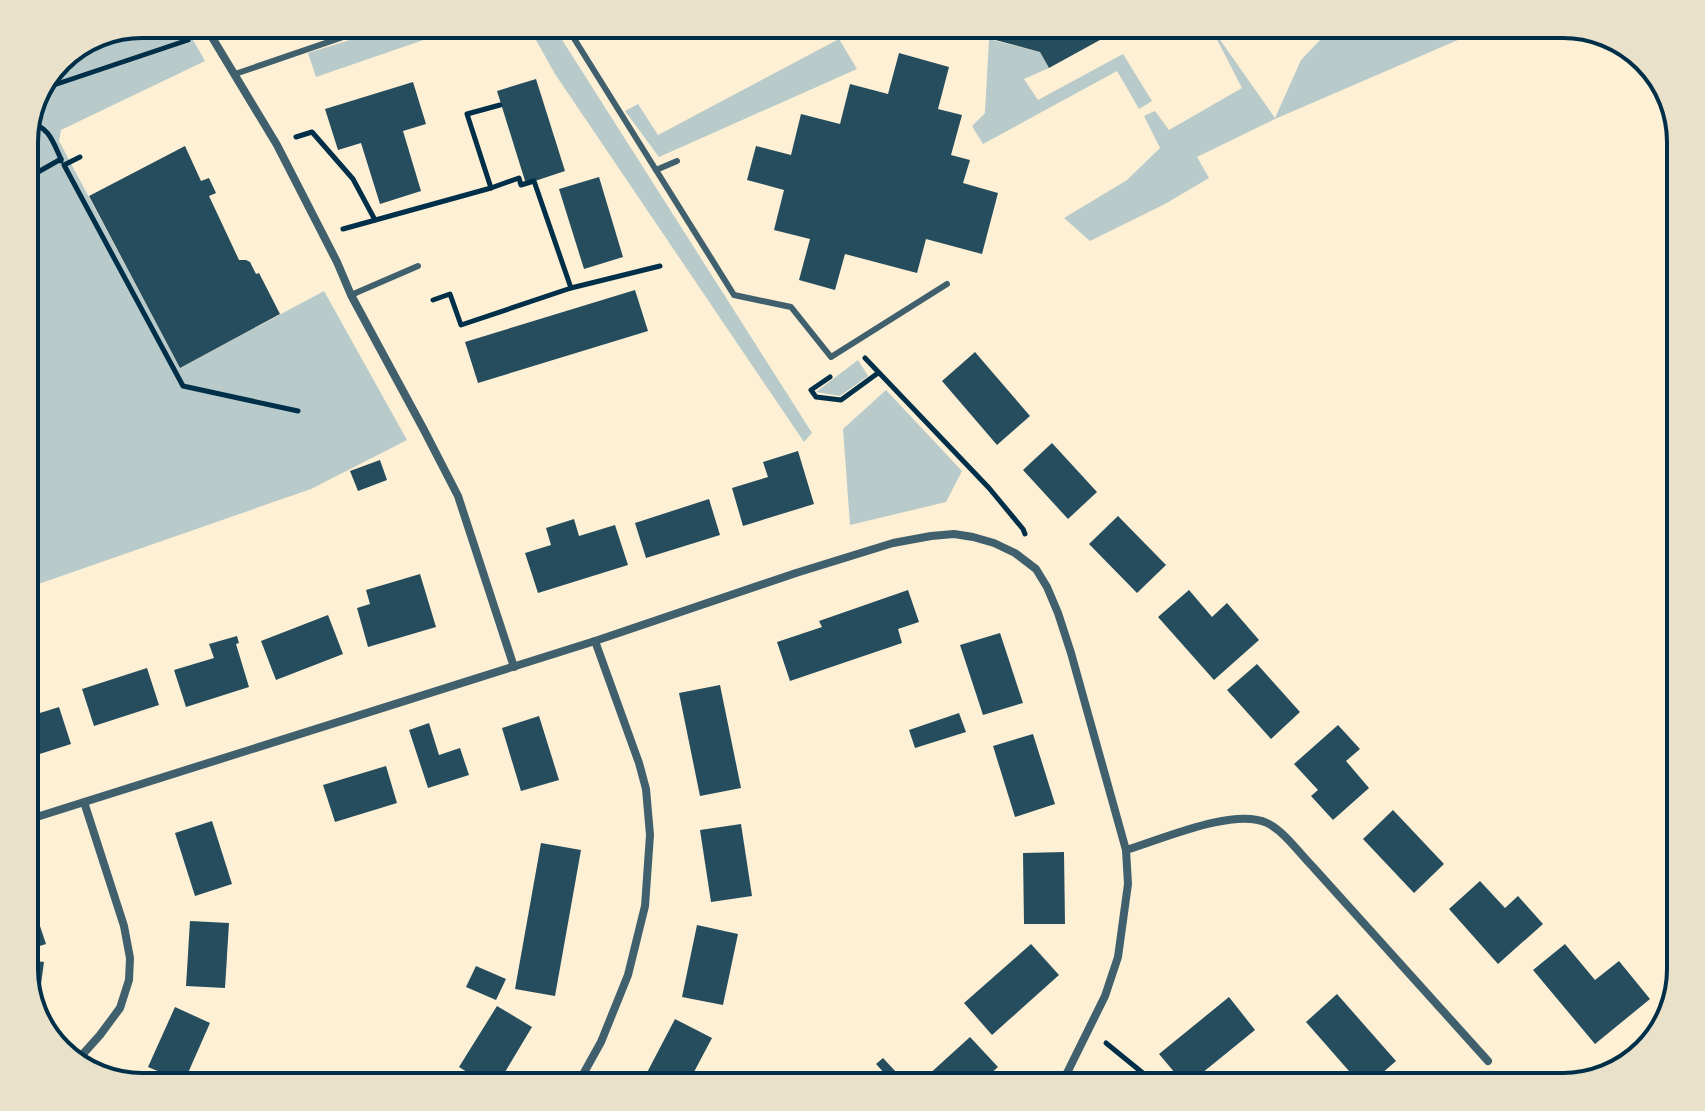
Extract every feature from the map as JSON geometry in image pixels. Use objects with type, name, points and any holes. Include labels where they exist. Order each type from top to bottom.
[{"type":"street","points":[[213,38],[277,145],[351,295],[458,496],[514,667]]},
{"type":"street","points":[[38,817],[514,667],[893,543],[954,534],[973,537],[1015,553],[1036,569],[1047,587],[1071,653],[1126,850],[1128,884],[1118,957],[1105,996],[1067,1073]]},
{"type":"street","points":[[584,1073],[601,1042],[628,975],[645,906],[650,835],[646,789],[639,763],[595,641]]},
{"type":"street","points":[[82,1055],[120,1008],[129,980],[130,958],[124,926],[84,802]]},
{"type":"street","points":[[1126,850],[1233,819],[1252,818],[1269,824],[1313,867],[1488,1061]]},
{"type":"lane","points":[[235,74],[340,38]]},
{"type":"lane","points":[[574,38],[734,295],[791,307],[831,357],[947,284]]},
{"type":"lane","points":[[656,170],[677,161]]},
{"type":"lane","points":[[351,295],[418,266]]},
{"type":"path","points":[[55,84],[192,38]]},
{"type":"path","points":[[491,188],[467,114],[500,105]]},
{"type":"path","points":[[40,125],[47,130],[183,386],[298,411]]},
{"type":"path","points":[[277,145],[312,132],[353,179],[375,220]]},
{"type":"path","points":[[38,173],[80,157]]},
{"type":"path","points":[[323,235],[519,178],[521,185],[534,181],[571,288]]},
{"type":"path","points":[[433,300],[450,294],[461,325],[571,288],[660,266]]},
{"type":"path","points":[[853,344],[989,488],[1023,529],[1036,569]]},
{"type":"path","points":[[836,372],[811,390],[816,397],[841,400],[878,373]]},
{"type":"path","points":[[1088,1031],[1143,1073]]},
{"type":"shaded area","points":[[142,38],[192,38],[205,61],[61,130],[59,141],[180,368],[324,291],[407,440],[311,489],[38,584],[38,135],[49,96],[59,78],[84,55],[102,46]]},
{"type":"shaded area","points":[[356,38],[429,38],[316,77],[308,53]]},
{"type":"shaded area","points":[[535,38],[561,38],[812,433],[804,442],[555,74]]},
{"type":"shaded area","points":[[1216,38],[1275,118],[1301,60],[1320,40],[1463,38],[1275,119],[1197,157],[1209,178],[1090,241],[1064,218],[1127,180],[1160,148],[1144,116],[1155,111],[1169,130],[1242,88]]},
{"type":"shaded area","points":[[839,39],[857,69],[659,157],[625,111],[638,104],[658,135]]},
{"type":"shaded area","points":[[989,39],[1040,52],[1049,68],[1024,79],[1038,100],[1123,54],[1152,101],[1139,109],[1117,71],[983,144],[972,126],[985,113]]},
{"type":"shaded area","points":[[858,360],[868,376],[840,396],[816,392]]},
{"type":"shaded area","points":[[886,390],[962,471],[946,502],[850,525],[843,429]]},
{"type":"building","points":[[988,38],[1104,38],[1049,68],[1040,52]]},
{"type":"building","points":[[899,53],[949,67],[938,109],[962,115],[951,155],[970,160],[963,183],[998,193],[982,254],[926,239],[917,273],[845,254],[835,290],[799,280],[810,239],[774,230],[784,190],[747,180],[756,146],[791,155],[801,114],[840,124],[850,84],[888,94]]},
{"type":"building","points":[[536,79],[565,171],[526,184],[497,91]]},
{"type":"building","points":[[413,82],[426,124],[403,131],[421,191],[380,204],[361,143],[338,150],[325,109]]},
{"type":"building","points":[[185,146],[201,181],[209,178],[216,193],[209,196],[239,260],[250,262],[256,274],[259,273],[280,314],[180,368],[89,196]]},
{"type":"building","points":[[599,177],[623,257],[584,269],[559,189]]},
{"type":"building","points":[[635,290],[648,331],[478,383],[465,342]]},
{"type":"building","points":[[975,352],[1030,416],[997,445],[942,381]]},
{"type":"building","points":[[1052,443],[1097,492],[1068,519],[1023,470]]},
{"type":"building","points":[[798,451],[814,504],[743,526],[732,488],[768,477],[763,462]]},
{"type":"building","points":[[380,460],[387,480],[358,491],[350,471]]},
{"type":"building","points":[[709,499],[720,535],[646,558],[635,523]]},
{"type":"building","points":[[1118,516],[1166,565],[1137,593],[1089,544]]},
{"type":"building","points":[[574,519],[579,536],[615,525],[628,565],[538,593],[525,553],[551,545],[546,528]]},
{"type":"building","points":[[420,574],[436,627],[368,647],[357,608],[370,604],[366,590]]},
{"type":"building","points":[[908,590],[919,622],[898,629],[902,643],[790,681],[777,642],[822,627],[819,621]]},
{"type":"building","points":[[1189,590],[1212,617],[1227,603],[1259,640],[1214,680],[1158,617]]},
{"type":"building","points":[[328,615],[343,654],[276,680],[261,641]]},
{"type":"building","points":[[1000,633],[1023,703],[983,715],[960,645]]},
{"type":"building","points":[[237,636],[239,643],[236,644],[249,687],[186,707],[174,670],[214,658],[209,644]]},
{"type":"building","points":[[1257,664],[1300,712],[1271,739],[1227,690]]},
{"type":"building","points":[[147,668],[159,705],[94,726],[82,689]]},
{"type":"building","points":[[720,685],[741,788],[700,796],[679,693]]},
{"type":"building","points":[[59,707],[71,744],[38,755],[38,714]]},
{"type":"building","points":[[959,713],[966,732],[915,748],[909,730]]},
{"type":"building","points":[[539,716],[559,780],[521,791],[502,728]]},
{"type":"building","points":[[429,723],[439,755],[460,748],[469,775],[428,788],[409,730]]},
{"type":"building","points":[[1338,725],[1360,749],[1346,761],[1369,788],[1333,820],[1311,796],[1318,790],[1294,764]]},
{"type":"building","points":[[1033,734],[1055,804],[1015,817],[993,746]]},
{"type":"building","points":[[386,766],[397,803],[335,822],[323,785]]},
{"type":"building","points":[[1393,810],[1444,864],[1414,893],[1363,839]]},
{"type":"building","points":[[212,821],[232,884],[195,896],[175,833]]},
{"type":"building","points":[[741,824],[752,896],[711,902],[700,830]]},
{"type":"building","points":[[541,843],[581,850],[555,996],[515,989]]},
{"type":"building","points":[[1064,852],[1065,924],[1024,924],[1023,853]]},
{"type":"building","points":[[1480,881],[1505,908],[1518,896],[1543,924],[1498,964],[1449,909]]},
{"type":"building","points":[[38,920],[46,944],[38,947]]},
{"type":"building","points":[[190,921],[229,923],[225,988],[186,986]]},
{"type":"building","points":[[697,925],[738,934],[723,1005],[682,997]]},
{"type":"building","points":[[1031,944],[1059,975],[992,1035],[964,1003]]},
{"type":"building","points":[[1565,944],[1595,980],[1619,961],[1650,999],[1595,1044],[1533,970]]},
{"type":"building","points":[[38,961],[44,962],[41,984],[38,976]]},
{"type":"building","points":[[476,966],[506,979],[496,1000],[466,987]]},
{"type":"building","points":[[1337,994],[1396,1061],[1382,1073],[1351,1073],[1306,1022]]},
{"type":"building","points":[[1229,997],[1255,1030],[1202,1073],[1175,1073],[1159,1054]]},
{"type":"building","points":[[497,1006],[532,1027],[504,1073],[469,1073],[459,1067]]},
{"type":"building","points":[[175,1007],[210,1023],[188,1073],[162,1073],[148,1067]]},
{"type":"building","points":[[675,1019],[712,1038],[693,1073],[647,1073]]},
{"type":"building","points":[[970,1037],[998,1067],[991,1073],[930,1073]]},
{"type":"building","points":[[883,1058],[897,1073],[884,1073],[876,1064]]}]
